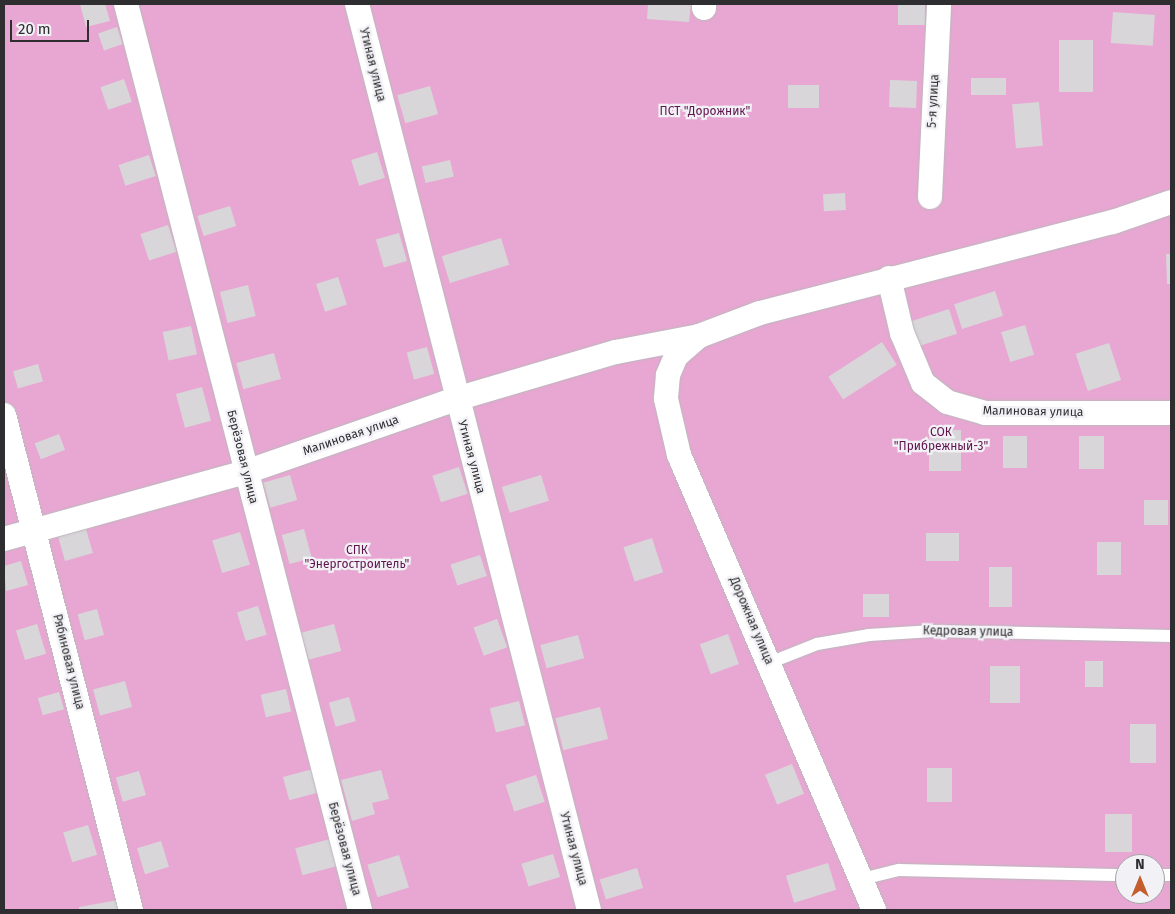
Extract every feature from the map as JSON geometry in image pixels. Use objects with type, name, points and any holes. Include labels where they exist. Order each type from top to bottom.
[{"type":"street","name":"Берёзовая улица","points":[[126,4],[360,910]]},
{"type":"street","name":"Утиная улица","points":[[357,4],[456,399],[589,910]]},
{"type":"street","name":"5-я улица","points":[[930,197],[939,4]]},
{"type":"street","points":[[699,336],[760,313],[889,278],[1113,222],[1171,202]]},
{"type":"street","name":"Малиновая улица","points":[[889,278],[902,333],[923,383],[947,402],[985,413],[1171,413]]},
{"type":"street","name":"Малиновая улица","points":[[4,539],[246,472],[456,399],[616,352],[699,336]]},
{"type":"street","name":"Дорожная улица","points":[[699,336],[676,356],[668,375],[666,398],[670,423],[679,455],[862,878],[874,910]]},
{"type":"street","name":"Рябиновая улица","points":[[4,415],[132,910]]},
{"type":"lane","name":"Кедровая улица","points":[[769,663],[816,644],[933,630],[1171,636]]},
{"type":"lane","points":[[862,878],[898,870],[1115,875]]},
{"type":"green space","name":"СПК \"Энергостроитель\"","points":[[4,4],[1171,4],[1171,910],[4,910]]},
{"type":"building","points":[[80,4],[105,4],[110,21],[86,27]]},
{"type":"building","points":[[648,4],[691,4],[689,22],[647,19]]},
{"type":"building","points":[[898,4],[925,4],[925,25],[898,25]]},
{"type":"building","points":[[1113,12],[1155,15],[1153,46],[1111,43]]},
{"type":"building","points":[[117,27],[123,44],[104,51],[98,34]]},
{"type":"building","points":[[1059,40],[1093,40],[1093,92],[1059,92]]},
{"type":"building","points":[[971,78],[1006,78],[1006,95],[971,95]]},
{"type":"building","points":[[124,79],[132,102],[108,110],[100,87]]},
{"type":"building","points":[[890,80],[917,81],[916,108],[889,107]]},
{"type":"building","points":[[788,85],[819,85],[819,108],[788,108]]},
{"type":"building","points":[[430,86],[438,114],[405,123],[397,95]]},
{"type":"building","points":[[1039,102],[1043,146],[1016,148],[1012,104]]},
{"type":"building","points":[[377,152],[385,178],[359,186],[351,160]]},
{"type":"building","points":[[149,155],[156,176],[125,186],[119,165]]},
{"type":"building","points":[[450,160],[454,177],[426,183],[422,167]]},
{"type":"building","points":[[845,193],[846,210],[824,211],[823,194]]},
{"type":"building","points":[[230,206],[236,226],[204,236],[197,216]]},
{"type":"building","points":[[168,225],[177,252],[149,261],[140,234]]},
{"type":"building","points":[[399,233],[407,261],[384,267],[376,240]]},
{"type":"building","points":[[501,238],[509,265],[450,283],[442,256]]},
{"type":"building","points":[[1166,254],[1171,254],[1171,284],[1167,284]]},
{"type":"building","points":[[338,277],[347,305],[325,312],[316,284]]},
{"type":"building","points":[[248,285],[256,316],[228,323],[220,292]]},
{"type":"building","points":[[995,291],[1003,316],[962,329],[954,304]]},
{"type":"building","points":[[949,309],[957,334],[916,347],[908,322]]},
{"type":"building","points":[[1025,325],[1034,355],[1010,362],[1001,332]]},
{"type":"building","points":[[191,326],[197,354],[169,360],[163,332]]},
{"type":"building","points":[[882,342],[897,365],[843,400],[828,377]]},
{"type":"building","points":[[1109,343],[1121,380],[1088,391],[1076,354]]},
{"type":"building","points":[[427,347],[434,374],[414,379],[407,352]]},
{"type":"building","points":[[274,353],[281,379],[243,389],[236,363]]},
{"type":"building","points":[[38,364],[43,381],[18,388],[13,371]]},
{"type":"building","points":[[202,387],[211,421],[185,428],[176,394]]},
{"type":"building","points":[[929,430],[961,430],[961,471],[929,471]]},
{"type":"building","points":[[59,434],[65,450],[41,459],[35,443]]},
{"type":"building","points":[[1003,436],[1027,436],[1027,468],[1003,468]]},
{"type":"building","points":[[1079,436],[1104,436],[1104,469],[1079,469]]},
{"type":"building","points":[[459,467],[468,494],[441,502],[432,476]]},
{"type":"building","points":[[290,475],[297,500],[270,508],[263,483]]},
{"type":"building","points":[[541,475],[549,501],[510,513],[502,487]]},
{"type":"building","points":[[1144,500],[1168,500],[1168,525],[1144,525]]},
{"type":"building","points":[[86,529],[93,553],[65,561],[58,537]]},
{"type":"building","points":[[304,529],[312,558],[290,564],[282,535]]},
{"type":"building","points":[[240,532],[250,565],[222,573],[212,540]]},
{"type":"building","points":[[926,533],[959,533],[959,561],[926,561]]},
{"type":"building","points":[[652,538],[663,572],[635,582],[623,547]]},
{"type":"building","points":[[1097,542],[1121,542],[1121,575],[1097,575]]},
{"type":"building","points":[[480,555],[487,576],[457,586],[451,565]]},
{"type":"building","points":[[21,561],[28,585],[6,591],[4,566]]},
{"type":"building","points":[[989,567],[1012,567],[1012,607],[989,607]]},
{"type":"building","points":[[863,594],[889,594],[889,617],[863,617]]},
{"type":"building","points":[[258,606],[267,635],[246,641],[237,612]]},
{"type":"building","points":[[97,609],[104,635],[85,640],[78,614]]},
{"type":"building","points":[[497,619],[507,647],[484,656],[474,628]]},
{"type":"building","points":[[37,624],[46,654],[25,660],[16,630]]},
{"type":"building","points":[[334,624],[341,651],[308,660],[301,633]]},
{"type":"building","points":[[728,634],[739,664],[711,674],[700,644]]},
{"type":"building","points":[[578,635],[584,658],[547,668],[540,645]]},
{"type":"building","points":[[1085,661],[1103,661],[1103,687],[1085,687]]},
{"type":"building","points":[[990,666],[1020,666],[1020,703],[990,703]]},
{"type":"building","points":[[125,681],[132,707],[100,716],[93,690]]},
{"type":"building","points":[[286,689],[291,711],[266,717],[261,695]]},
{"type":"building","points":[[59,692],[64,709],[43,715],[38,698]]},
{"type":"building","points":[[349,697],[356,721],[336,727],[329,703]]},
{"type":"building","points":[[519,701],[525,725],[496,733],[490,708]]},
{"type":"building","points":[[600,707],[608,739],[563,750],[555,718]]},
{"type":"building","points":[[1130,724],[1156,724],[1156,763],[1130,763]]},
{"type":"building","points":[[792,764],[804,794],[777,805],[765,775]]},
{"type":"building","points":[[927,768],[952,768],[952,802],[927,802]]},
{"type":"building","points":[[313,769],[319,792],[289,800],[283,777]]},
{"type":"building","points":[[381,770],[389,799],[372,803],[375,814],[352,821],[341,780]]},
{"type":"building","points":[[139,771],[146,795],[123,802],[116,778]]},
{"type":"building","points":[[536,775],[545,802],[514,812],[506,785]]},
{"type":"building","points":[[1105,814],[1132,814],[1132,852],[1105,852]]},
{"type":"building","points":[[88,825],[97,855],[72,862],[63,833]]},
{"type":"building","points":[[330,839],[337,866],[302,875],[295,848]]},
{"type":"building","points":[[161,841],[169,867],[145,874],[137,848]]},
{"type":"building","points":[[553,854],[560,877],[528,887],[521,864]]},
{"type":"building","points":[[399,855],[409,888],[377,897],[367,865]]},
{"type":"building","points":[[828,863],[836,890],[794,903],[786,876]]},
{"type":"building","points":[[637,868],[643,888],[606,899],[600,879]]},
{"type":"building","points":[[118,900],[120,910],[79,910],[79,907]]},
{"type":"park label","name":"ПСТ \"Дорожник\"","points":[[705,112]]},
{"type":"park label","name":"СОК \"Прибрежный-3\"","points":[[941,440]]}]
